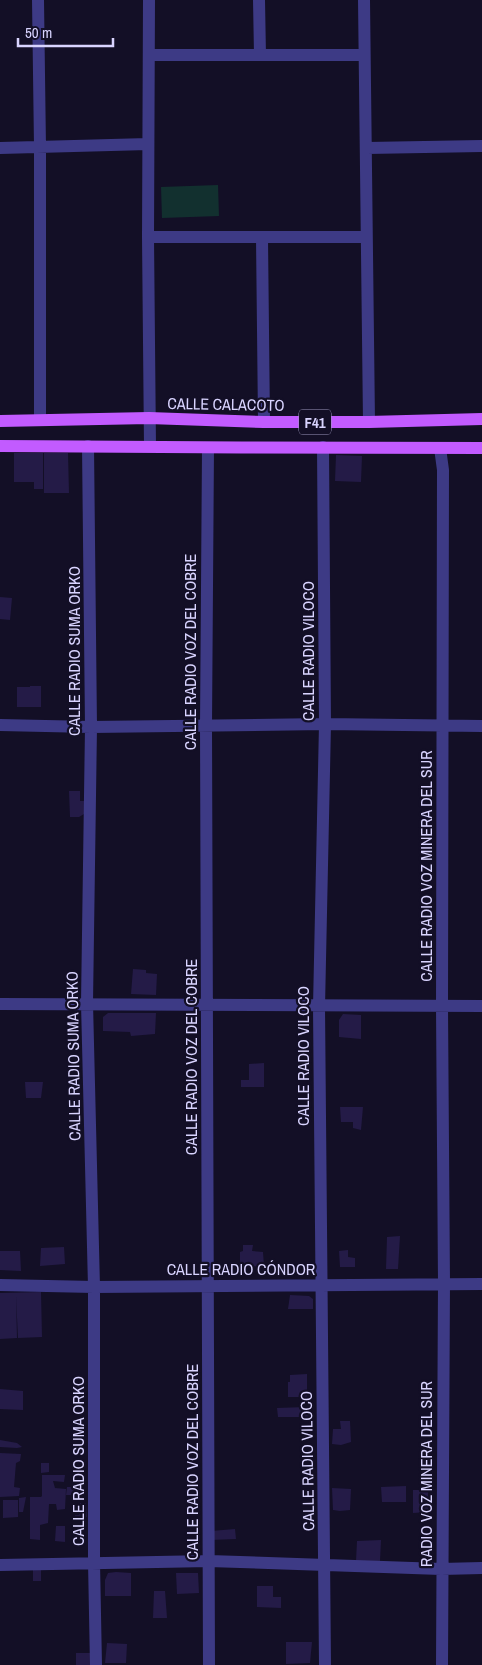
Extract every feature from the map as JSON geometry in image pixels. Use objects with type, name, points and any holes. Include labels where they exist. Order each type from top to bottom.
[{"type":"main road","name":"CALLE CALACOTO","points":[[0,421],[149,418],[264,422],[368,422],[482,419]]},
{"type":"main road","name":"F41","points":[[0,446],[482,448]]},
{"type":"street","points":[[38,0],[40,420]]},
{"type":"street","points":[[149,0],[148,237],[150,446]]},
{"type":"street","points":[[259,0],[260,55]]},
{"type":"street","points":[[364,0],[368,422]]},
{"type":"street","points":[[150,55],[364,55]]},
{"type":"street","points":[[0,148],[148,144]]},
{"type":"street","points":[[366,148],[482,146]]},
{"type":"street","points":[[148,237],[366,237]]},
{"type":"street","points":[[262,238],[264,422]]},
{"type":"street","name":"CALLE RADIO SUMA ORKO","points":[[88,446],[91,727],[87,1003],[94,1287],[96,1665]]},
{"type":"street","name":"CALLE RADIO VILOCO","points":[[324,447],[325,724],[319,1007],[325,1665]]},
{"type":"street","name":"CALLE RADIO VOZ DEL COBRE","points":[[208,448],[206,726],[209,1665]]},
{"type":"street","name":"CALLE RADIO VOZ MINERA DEL SUR","points":[[440,448],[443,470],[442,1007],[444,1284]]},
{"type":"street","points":[[0,725],[91,727],[325,724],[482,726]]},
{"type":"street","points":[[0,1004],[87,1003],[319,1007],[482,1006]]},
{"type":"street","name":"RADIO VOZ MINERA DEL SUR","points":[[442,1665],[441,1569],[444,1284]]},
{"type":"street","name":"CALLE RADIO CÓNDOR","points":[[0,1285],[94,1287],[482,1284]]},
{"type":"street","points":[[0,1565],[209,1561],[441,1569],[482,1568]]},
{"type":"green space","points":[[218,185],[219,216],[162,218],[161,187]]},
{"type":"building","points":[[14,453],[43,453],[43,489],[34,489],[34,482],[14,482]]},
{"type":"building","points":[[44,453],[68,453],[69,493],[44,493]]},
{"type":"building","points":[[336,455],[362,456],[361,482],[335,481]]},
{"type":"building","points":[[0,597],[12,598],[10,620],[0,619]]},
{"type":"building","points":[[41,686],[41,707],[17,707],[17,687]]},
{"type":"building","points":[[69,791],[80,791],[80,801],[84,801],[84,814],[79,817],[70,817]]},
{"type":"building","points":[[133,969],[146,970],[146,973],[157,974],[156,995],[131,994]]},
{"type":"building","points":[[108,1013],[156,1013],[155,1034],[131,1036],[130,1032],[103,1031],[103,1017]]},
{"type":"building","points":[[343,1014],[361,1015],[361,1039],[339,1037],[339,1020]]},
{"type":"building","points":[[264,1063],[264,1087],[241,1087],[241,1080],[249,1080],[249,1064]]},
{"type":"building","points":[[25,1082],[43,1082],[41,1098],[26,1098]]},
{"type":"building","points":[[340,1107],[363,1107],[361,1130],[353,1128],[353,1122],[341,1122]]},
{"type":"building","points":[[400,1236],[398,1269],[386,1269],[387,1237]]},
{"type":"building","points":[[243,1245],[253,1245],[252,1251],[263,1252],[264,1266],[240,1267],[240,1252],[243,1251]]},
{"type":"building","points":[[64,1247],[65,1264],[40,1266],[41,1248]]},
{"type":"building","points":[[348,1250],[348,1257],[355,1258],[355,1267],[340,1267],[339,1251]]},
{"type":"building","points":[[0,1251],[20,1251],[21,1271],[0,1270]]},
{"type":"building","points":[[41,1292],[42,1337],[18,1338],[16,1296],[17,1338],[0,1339],[0,1293]]},
{"type":"building","points":[[290,1295],[309,1296],[313,1299],[313,1309],[288,1309]]},
{"type":"building","points":[[307,1374],[307,1397],[288,1397],[290,1375]]},
{"type":"building","points":[[0,1389],[23,1391],[23,1410],[0,1409]]},
{"type":"building","points":[[306,1407],[308,1417],[278,1417],[277,1408]]},
{"type":"building","points":[[340,1421],[350,1421],[351,1442],[341,1445],[332,1444],[333,1429],[341,1429]]},
{"type":"building","points":[[0,1440],[17,1443],[22,1447],[0,1447]]},
{"type":"building","points":[[0,1453],[21,1454],[20,1461],[16,1463],[14,1487],[20,1488],[19,1496],[0,1497]]},
{"type":"building","points":[[41,1463],[49,1463],[49,1472],[41,1473]]},
{"type":"building","points":[[42,1475],[65,1475],[64,1482],[53,1481],[55,1488],[66,1489],[65,1509],[57,1510],[56,1504],[49,1504],[48,1523],[40,1525],[40,1540],[30,1539],[30,1497],[42,1496]]},
{"type":"building","points":[[406,1486],[406,1502],[382,1502],[381,1487]]},
{"type":"building","points":[[67,1487],[82,1487],[81,1495],[66,1495]]},
{"type":"building","points":[[332,1488],[351,1489],[350,1510],[333,1510]]},
{"type":"building","points":[[413,1490],[428,1490],[428,1512],[413,1513]]},
{"type":"building","points":[[26,1497],[23,1512],[19,1512],[19,1498]]},
{"type":"building","points":[[3,1500],[18,1500],[18,1517],[3,1518]]},
{"type":"building","points":[[80,1503],[86,1503],[87,1517],[75,1518],[75,1515],[79,1515]]},
{"type":"building","points":[[56,1526],[65,1526],[65,1542],[55,1541]]},
{"type":"building","points":[[235,1529],[236,1539],[210,1540],[211,1531]]},
{"type":"building","points":[[381,1540],[380,1561],[356,1561],[357,1541]]},
{"type":"building","points":[[41,1569],[41,1581],[33,1581],[33,1570]]},
{"type":"building","points":[[108,1573],[131,1573],[131,1596],[105,1596],[105,1580]]},
{"type":"building","points":[[176,1573],[198,1573],[199,1593],[177,1594]]},
{"type":"building","points":[[257,1586],[273,1586],[273,1597],[281,1597],[281,1608],[257,1607]]},
{"type":"building","points":[[154,1591],[165,1591],[167,1618],[153,1618]]},
{"type":"building","points":[[286,1642],[312,1642],[310,1663],[286,1664]]},
{"type":"building","points":[[107,1643],[127,1644],[126,1663],[105,1663]]},
{"type":"building","points":[[76,1653],[92,1653],[92,1665],[76,1665]]}]
